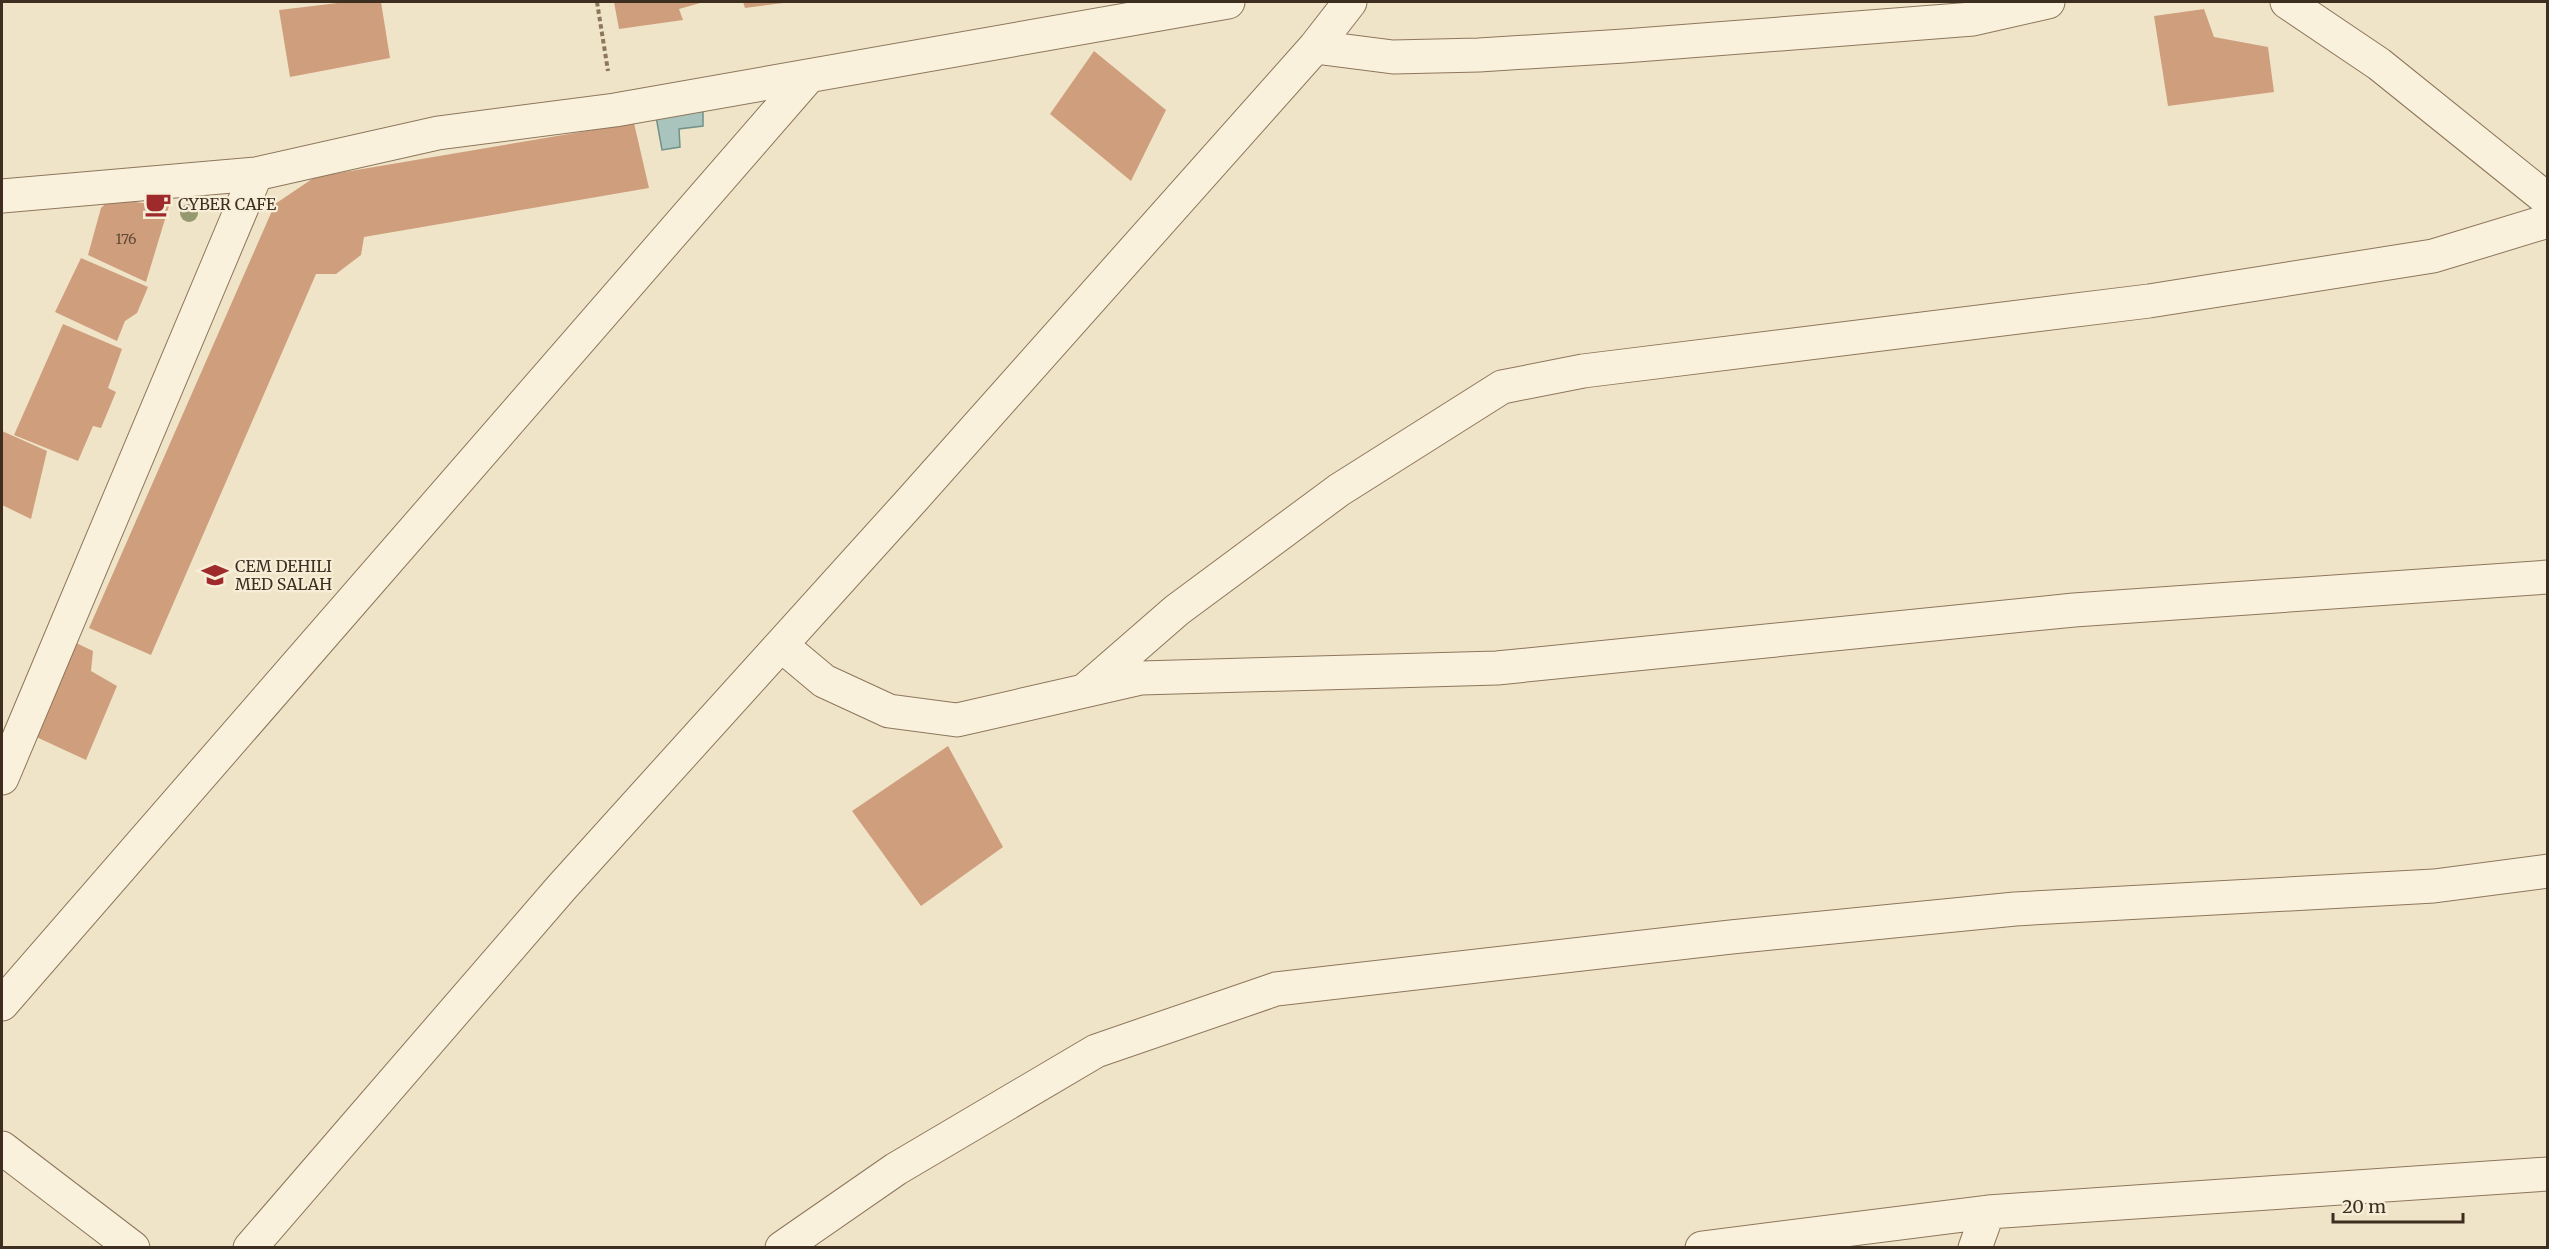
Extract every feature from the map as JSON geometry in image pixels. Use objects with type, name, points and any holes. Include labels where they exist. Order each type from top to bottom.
[{"type":"street","points":[[2,196],[256,174],[438,133],[615,110],[1228,2]]},
{"type":"street","points":[[250,1248],[562,887],[1315,47],[1350,2]]},
{"type":"street","points":[[1315,47],[1393,57],[1479,55],[1612,47],[1973,19],[2048,2]]},
{"type":"street","points":[[2287,2],[2379,64],[2547,200]]},
{"type":"street","points":[[2,1004],[809,76]]},
{"type":"street","points":[[2,778],[256,174]]},
{"type":"street","points":[[1083,692],[1177,609],[1339,490],[1502,387],[1583,371],[2149,301],[2421,258],[2547,221]]},
{"type":"street","points":[[781,645],[824,681],[889,711],[957,720],[1141,678],[1497,668],[2074,610],[2547,577]]},
{"type":"street","points":[[782,1248],[896,1169],[1096,1051],[1276,989],[2015,909],[2434,886],[2547,871]]},
{"type":"street","points":[[2,1148],[133,1248]]},
{"type":"street","points":[[1702,1248],[1988,1212],[2547,1174]]},
{"type":"street","points":[[1975,1248],[1988,1212]]},
{"type":"path","points":[[597,2],[615,110]]},
{"type":"water","points":[[703,103],[703,126],[679,129],[680,147],[662,150],[655,111]]},
{"type":"building","points":[[346,2],[381,2],[390,58],[290,77],[279,10]]},
{"type":"building","points":[[614,2],[704,2],[679,9],[683,20],[619,29]]},
{"type":"building","points":[[743,2],[783,2],[783,3],[745,8]]},
{"type":"building","points":[[2204,9],[2214,37],[2268,47],[2274,92],[2168,106],[2154,16]]},
{"type":"building","points":[[1094,51],[1166,110],[1131,181],[1050,114]]},
{"type":"building","points":[[634,123],[649,188],[364,237],[361,255],[336,274],[316,274],[151,655],[89,628],[275,204],[315,177]]},
{"type":"building","points":[[110,199],[169,206],[146,282],[88,255],[101,208]]},
{"type":"building","points":[[81,258],[148,287],[137,313],[125,321],[117,341],[55,312]]},
{"type":"building","points":[[63,324],[122,349],[108,388],[116,392],[101,428],[93,426],[78,461],[14,435]]},
{"type":"building","points":[[2,431],[47,451],[31,519],[2,505]]},
{"type":"building","points":[[72,641],[93,651],[91,671],[117,686],[86,760],[32,735]]},
{"type":"building","points":[[948,746],[1003,847],[921,906],[852,811]]},
{"type":"place","name":"CYBER CAFE","points":[[158,204]]},
{"type":"place","name":"CEM DEHILI MED SALAH","points":[[215,575]]}]
